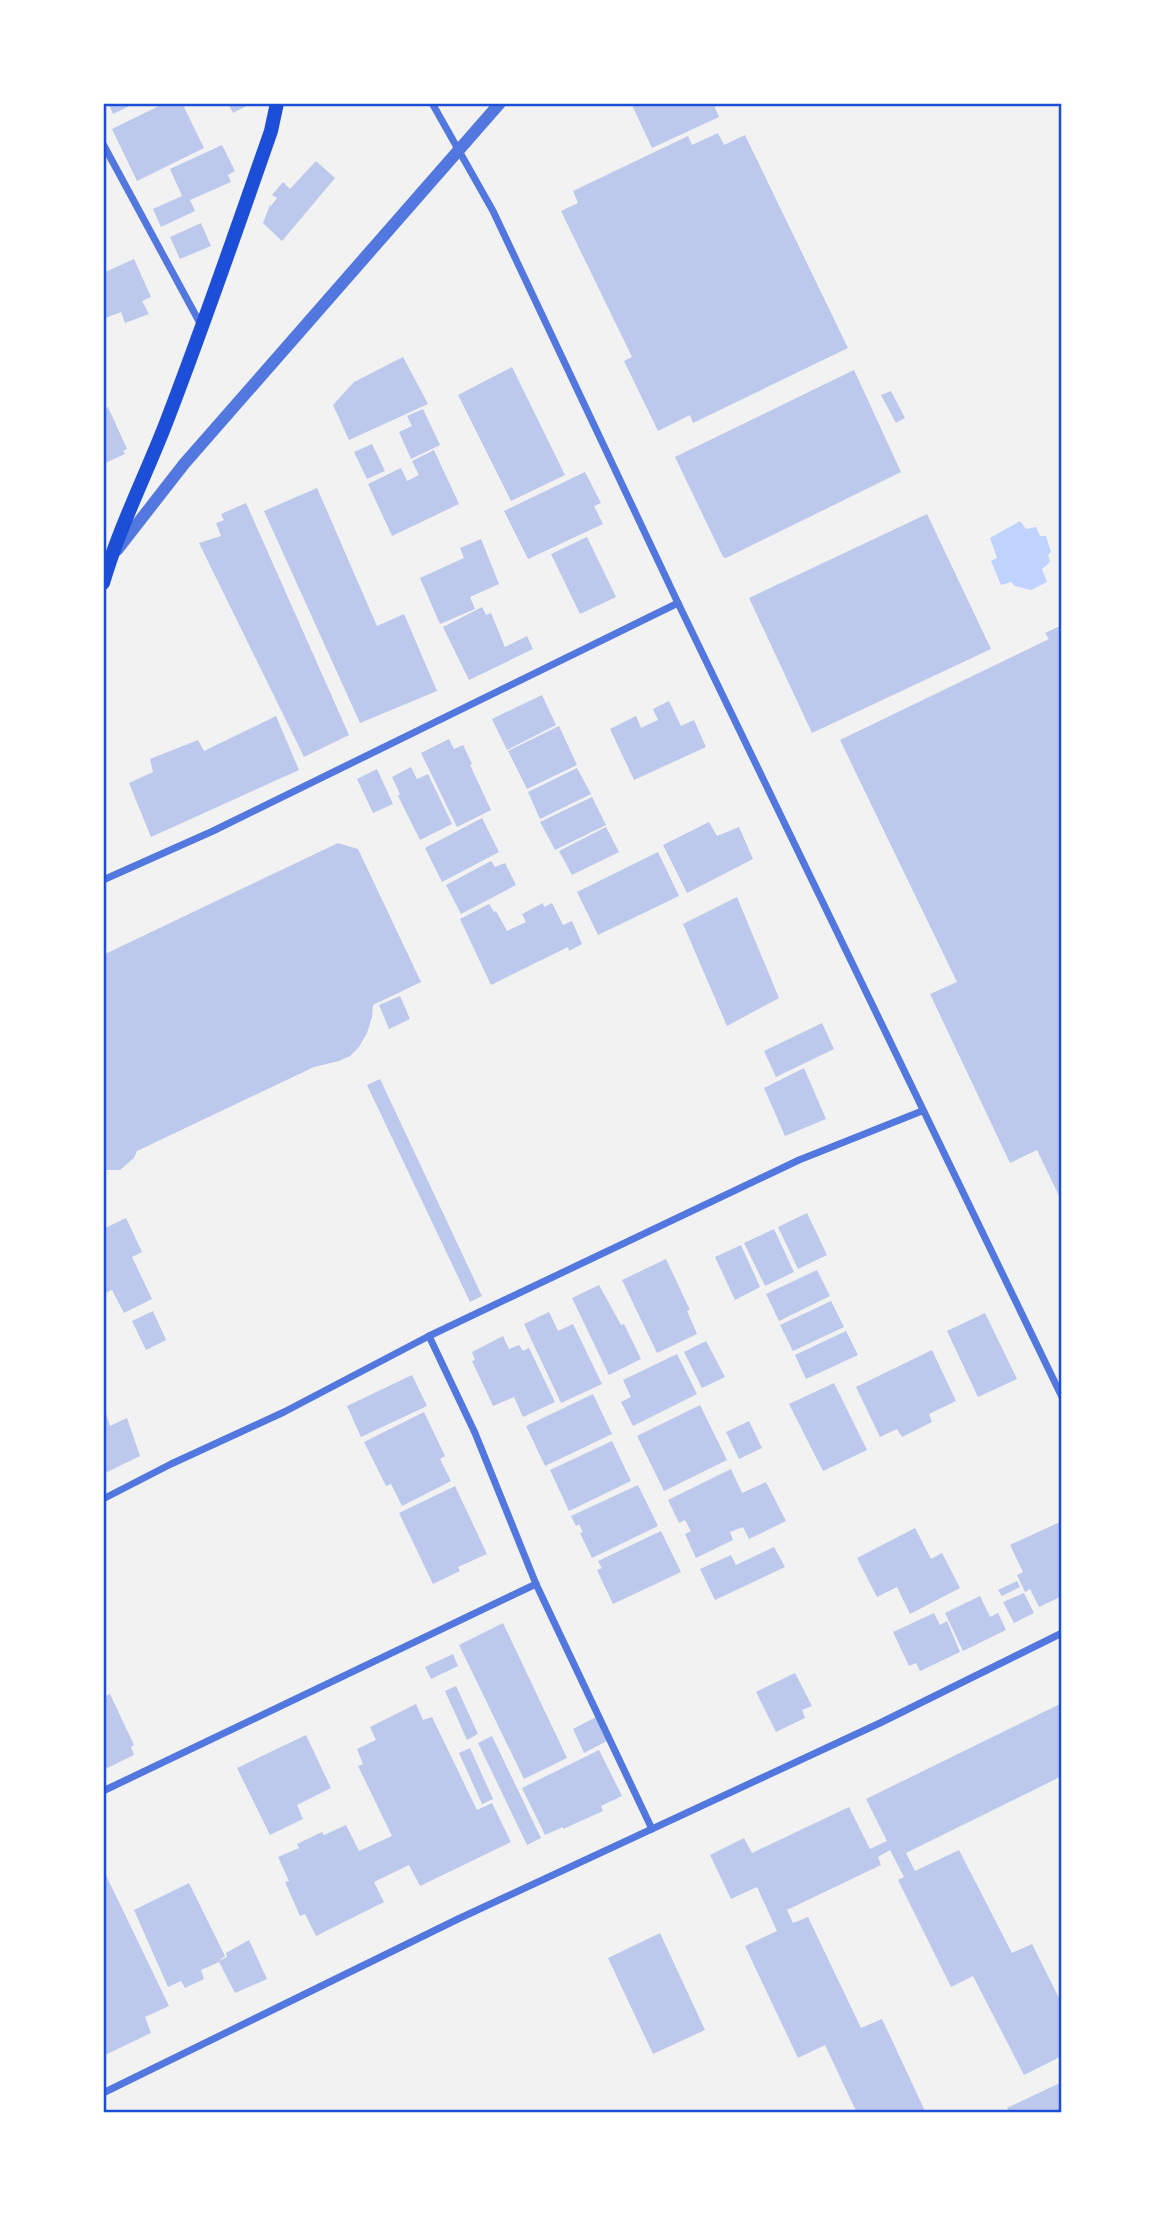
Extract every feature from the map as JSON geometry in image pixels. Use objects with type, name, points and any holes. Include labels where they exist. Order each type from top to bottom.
[{"type":"main road","points":[[103,583],[107,559],[153,456],[202,328],[271,131],[277,103]]},
{"type":"street","points":[[432,103],[493,211],[678,603],[1062,1397]]},
{"type":"street","points":[[107,559],[184,464],[500,103]]},
{"type":"street","points":[[103,144],[202,328]]},
{"type":"street","points":[[103,880],[213,831],[678,603]]},
{"type":"street","points":[[103,1499],[284,1412],[429,1336],[799,1160],[922,1111]]},
{"type":"street","points":[[429,1336],[475,1433],[536,1584],[652,1829]]},
{"type":"street","points":[[103,1791],[536,1584]]},
{"type":"street","points":[[103,2093],[458,1919],[880,1723],[1062,1633]]},
{"type":"water","points":[[1020,521],[1026,529],[1036,527],[1040,536],[1046,536],[1051,552],[1048,555],[1050,562],[1042,569],[1047,582],[1031,590],[1015,586],[1011,582],[1001,585],[991,561],[997,558],[990,538]]},
{"type":"building","points":[[108,103],[136,103],[113,114]]},
{"type":"building","points":[[165,103],[182,103],[204,148],[137,181],[112,129]]},
{"type":"building","points":[[228,103],[252,103],[233,113]]},
{"type":"building","points":[[631,103],[713,103],[719,117],[652,148]]},
{"type":"building","points":[[718,133],[724,145],[745,135],[848,348],[693,423],[690,415],[658,431],[624,361],[632,357],[561,211],[578,203],[573,191],[688,136],[692,145]]},
{"type":"building","points":[[222,145],[235,171],[228,175],[231,182],[190,200],[195,211],[161,227],[153,209],[182,196],[170,169]]},
{"type":"building","points":[[316,161],[335,178],[282,241],[263,223],[270,205],[277,198],[272,195],[283,182],[290,189]]},
{"type":"building","points":[[201,223],[211,246],[180,259],[170,237]]},
{"type":"building","points":[[134,259],[151,297],[142,301],[149,314],[125,323],[121,312],[103,319],[103,273]]},
{"type":"building","points":[[403,357],[428,404],[349,440],[333,405],[354,382]]},
{"type":"building","points":[[512,367],[565,475],[511,501],[458,395]]},
{"type":"building","points":[[854,370],[901,472],[726,558],[723,557],[675,457]]},
{"type":"building","points":[[891,391],[905,418],[896,423],[881,395]]},
{"type":"building","points":[[108,407],[127,449],[123,451],[125,454],[103,464],[103,410]]},
{"type":"building","points":[[423,409],[440,445],[411,459],[399,432],[412,426],[407,416]]},
{"type":"building","points":[[372,444],[385,471],[367,479],[354,452]]},
{"type":"building","points":[[434,450],[459,504],[392,536],[368,484],[401,468],[407,481],[419,475],[412,461]]},
{"type":"building","points":[[585,472],[601,503],[594,506],[603,524],[528,559],[504,511]]},
{"type":"building","points":[[317,488],[377,626],[404,614],[437,691],[360,723],[264,511]]},
{"type":"building","points":[[246,503],[349,735],[304,757],[199,543],[221,536],[216,523],[224,520],[221,514]]},
{"type":"building","points":[[927,514],[991,649],[812,733],[749,598]]},
{"type":"building","points":[[587,537],[616,597],[580,614],[551,554]]},
{"type":"building","points":[[481,539],[499,584],[470,597],[475,609],[440,624],[420,578],[464,558],[460,548]]},
{"type":"building","points":[[482,607],[486,615],[491,613],[505,647],[527,636],[533,649],[469,680],[443,627]]},
{"type":"building","points":[[1062,625],[1062,1202],[1037,1150],[1010,1163],[930,994],[957,982],[840,740],[1049,639],[1045,633]]},
{"type":"building","points":[[542,695],[556,725],[507,750],[492,719]]},
{"type":"building","points":[[669,701],[681,726],[694,720],[706,747],[634,780],[610,729],[636,716],[641,728],[658,720],[653,709]]},
{"type":"building","points":[[276,716],[299,770],[151,837],[129,783],[153,772],[150,759],[198,740],[204,751]]},
{"type":"building","points":[[559,726],[577,765],[527,789],[508,751]]},
{"type":"building","points":[[449,739],[454,749],[463,745],[491,810],[457,827],[421,753]]},
{"type":"building","points":[[411,767],[417,779],[428,774],[452,824],[420,840],[398,796],[400,794],[392,777]]},
{"type":"building","points":[[577,768],[591,794],[540,819],[528,792]]},
{"type":"building","points":[[377,769],[393,804],[373,813],[357,779]]},
{"type":"building","points":[[592,797],[606,825],[555,850],[540,822]]},
{"type":"building","points":[[482,818],[499,852],[442,882],[425,848]]},
{"type":"building","points":[[709,822],[717,836],[739,827],[753,859],[687,893],[663,845]]},
{"type":"building","points":[[606,827],[619,852],[572,875],[559,851]]},
{"type":"building","points":[[338,843],[358,849],[421,982],[373,1005],[367,1033],[350,1056],[314,1067],[137,1151],[134,1158],[120,1170],[103,1170],[103,955]]},
{"type":"building","points":[[658,852],[679,896],[598,935],[577,892]]},
{"type":"building","points":[[491,861],[495,867],[505,863],[516,885],[461,914],[446,885]]},
{"type":"building","points":[[737,897],[779,998],[727,1026],[683,924]]},
{"type":"building","points":[[543,903],[544,907],[552,903],[563,925],[572,921],[582,944],[569,951],[568,947],[491,985],[460,919],[489,904],[507,931],[526,922],[522,914]]},
{"type":"building","points":[[400,996],[410,1019],[389,1029],[379,1005]]},
{"type":"building","points":[[822,1023],[834,1049],[776,1077],[764,1051]]},
{"type":"building","points":[[804,1068],[826,1119],[785,1136],[764,1088]]},
{"type":"building","points":[[380,1079],[482,1296],[470,1302],[367,1085]]},
{"type":"building","points":[[807,1213],[827,1255],[798,1269],[778,1227]]},
{"type":"building","points":[[126,1218],[142,1252],[132,1257],[152,1299],[124,1313],[112,1290],[103,1294],[103,1229]]},
{"type":"building","points":[[774,1229],[794,1272],[765,1286],[744,1243]]},
{"type":"building","points":[[741,1245],[760,1287],[735,1300],[715,1257]]},
{"type":"building","points":[[666,1259],[690,1310],[687,1311],[697,1334],[657,1353],[622,1280]]},
{"type":"building","points":[[817,1270],[830,1296],[779,1321],[766,1294]]},
{"type":"building","points":[[599,1285],[621,1325],[624,1324],[641,1359],[609,1375],[572,1298]]},
{"type":"building","points":[[831,1301],[844,1327],[793,1351],[780,1325]]},
{"type":"building","points":[[153,1311],[166,1340],[146,1350],[132,1321]]},
{"type":"building","points":[[549,1312],[558,1331],[573,1324],[602,1384],[561,1403],[524,1324]]},
{"type":"building","points":[[985,1313],[1017,1379],[978,1397],[947,1331]]},
{"type":"building","points":[[846,1331],[858,1355],[806,1379],[795,1355]]},
{"type":"building","points":[[503,1336],[509,1349],[519,1345],[523,1351],[529,1348],[555,1402],[523,1417],[514,1397],[493,1406],[472,1361],[475,1360],[472,1352]]},
{"type":"building","points":[[706,1341],[725,1377],[702,1388],[684,1352]]},
{"type":"building","points":[[932,1350],[956,1401],[929,1414],[932,1422],[902,1437],[897,1429],[880,1437],[856,1387]]},
{"type":"building","points":[[677,1354],[697,1394],[633,1426],[621,1402],[631,1397],[623,1380]]},
{"type":"building","points":[[412,1375],[427,1406],[361,1437],[347,1406]]},
{"type":"building","points":[[834,1383],[867,1450],[823,1471],[789,1404]]},
{"type":"building","points":[[593,1394],[612,1434],[545,1466],[526,1426]]},
{"type":"building","points":[[700,1405],[727,1460],[664,1491],[637,1436]]},
{"type":"building","points":[[104,1407],[110,1426],[127,1418],[140,1456],[103,1474]]},
{"type":"building","points":[[424,1412],[445,1456],[440,1459],[451,1481],[402,1506],[391,1484],[386,1486],[364,1442]]},
{"type":"building","points":[[749,1421],[762,1448],[739,1459],[726,1432]]},
{"type":"building","points":[[612,1441],[631,1481],[569,1511],[550,1470]]},
{"type":"building","points":[[731,1469],[742,1493],[766,1482],[786,1521],[749,1539],[743,1527],[730,1532],[733,1540],[696,1558],[685,1534],[691,1531],[685,1520],[679,1523],[668,1500]]},
{"type":"building","points":[[638,1485],[658,1526],[592,1558],[580,1533],[583,1532],[579,1524],[576,1526],[571,1516]]},
{"type":"building","points":[[455,1486],[487,1554],[458,1567],[460,1571],[433,1584],[399,1513]]},
{"type":"building","points":[[1062,1521],[1062,1596],[1039,1607],[1030,1589],[1025,1592],[1017,1575],[1023,1572],[1010,1545]]},
{"type":"building","points":[[915,1528],[931,1559],[942,1553],[960,1588],[910,1614],[897,1587],[877,1597],[857,1558]]},
{"type":"building","points":[[661,1531],[681,1572],[613,1604],[597,1570],[602,1568],[598,1561]]},
{"type":"building","points":[[774,1547],[785,1567],[715,1600],[700,1569],[731,1555],[736,1565]]},
{"type":"building","points":[[1017,1581],[1020,1587],[1002,1596],[998,1590]]},
{"type":"building","points":[[1024,1593],[1034,1613],[1014,1623],[1003,1602]]},
{"type":"building","points":[[980,1596],[990,1617],[998,1613],[1006,1630],[963,1651],[945,1613]]},
{"type":"building","points":[[934,1613],[940,1625],[947,1621],[960,1652],[920,1671],[916,1663],[909,1666],[893,1632]]},
{"type":"building","points":[[503,1623],[567,1758],[524,1779],[459,1645]]},
{"type":"building","points":[[453,1654],[458,1666],[431,1679],[425,1667]]},
{"type":"building","points":[[795,1673],[812,1706],[802,1710],[805,1718],[776,1732],[756,1692]]},
{"type":"building","points":[[456,1686],[478,1734],[467,1740],[445,1691]]},
{"type":"building","points":[[110,1694],[134,1745],[131,1747],[134,1755],[103,1770],[103,1697]]},
{"type":"building","points":[[1062,1703],[1062,1776],[906,1853],[915,1871],[959,1850],[1012,1953],[1032,1944],[1062,2004],[1062,2056],[1024,2075],[973,1976],[951,1987],[898,1880],[904,1877],[890,1850],[878,1857],[881,1865],[787,1910],[793,1923],[808,1917],[861,2028],[882,2019],[926,2113],[857,2113],[825,2045],[798,2058],[745,1946],[777,1931],[757,1887],[731,1899],[710,1855],[744,1838],[752,1853],[849,1807],[870,1849],[887,1841],[866,1799]]},
{"type":"building","points":[[416,1704],[423,1720],[432,1717],[477,1810],[492,1803],[511,1842],[420,1886],[409,1865],[374,1882],[384,1902],[316,1936],[305,1914],[300,1916],[285,1882],[289,1881],[278,1857],[299,1848],[297,1844],[322,1832],[324,1835],[346,1825],[359,1851],[392,1836],[358,1766],[363,1764],[357,1749],[376,1740],[370,1727]]},
{"type":"building","points":[[596,1717],[607,1741],[584,1753],[573,1729]]},
{"type":"building","points":[[306,1735],[331,1788],[297,1805],[303,1819],[270,1835],[237,1768]]},
{"type":"building","points":[[492,1736],[541,1838],[527,1845],[478,1743]]},
{"type":"building","points":[[470,1748],[493,1799],[482,1804],[459,1753]]},
{"type":"building","points":[[599,1750],[622,1796],[601,1806],[603,1811],[545,1835],[522,1788]]},
{"type":"building","points":[[103,1869],[169,2006],[145,2017],[151,2033],[103,2056]]},
{"type":"building","points":[[189,1883],[225,1956],[219,1961],[227,1957],[226,1953],[249,1940],[267,1979],[235,1993],[219,1962],[201,1970],[204,1979],[185,1988],[181,1981],[168,1987],[134,1910]]},
{"type":"building","points":[[660,1933],[705,2030],[653,2054],[608,1958]]},
{"type":"building","points":[[1062,2082],[1062,2113],[1009,2113],[1007,2108]]}]
